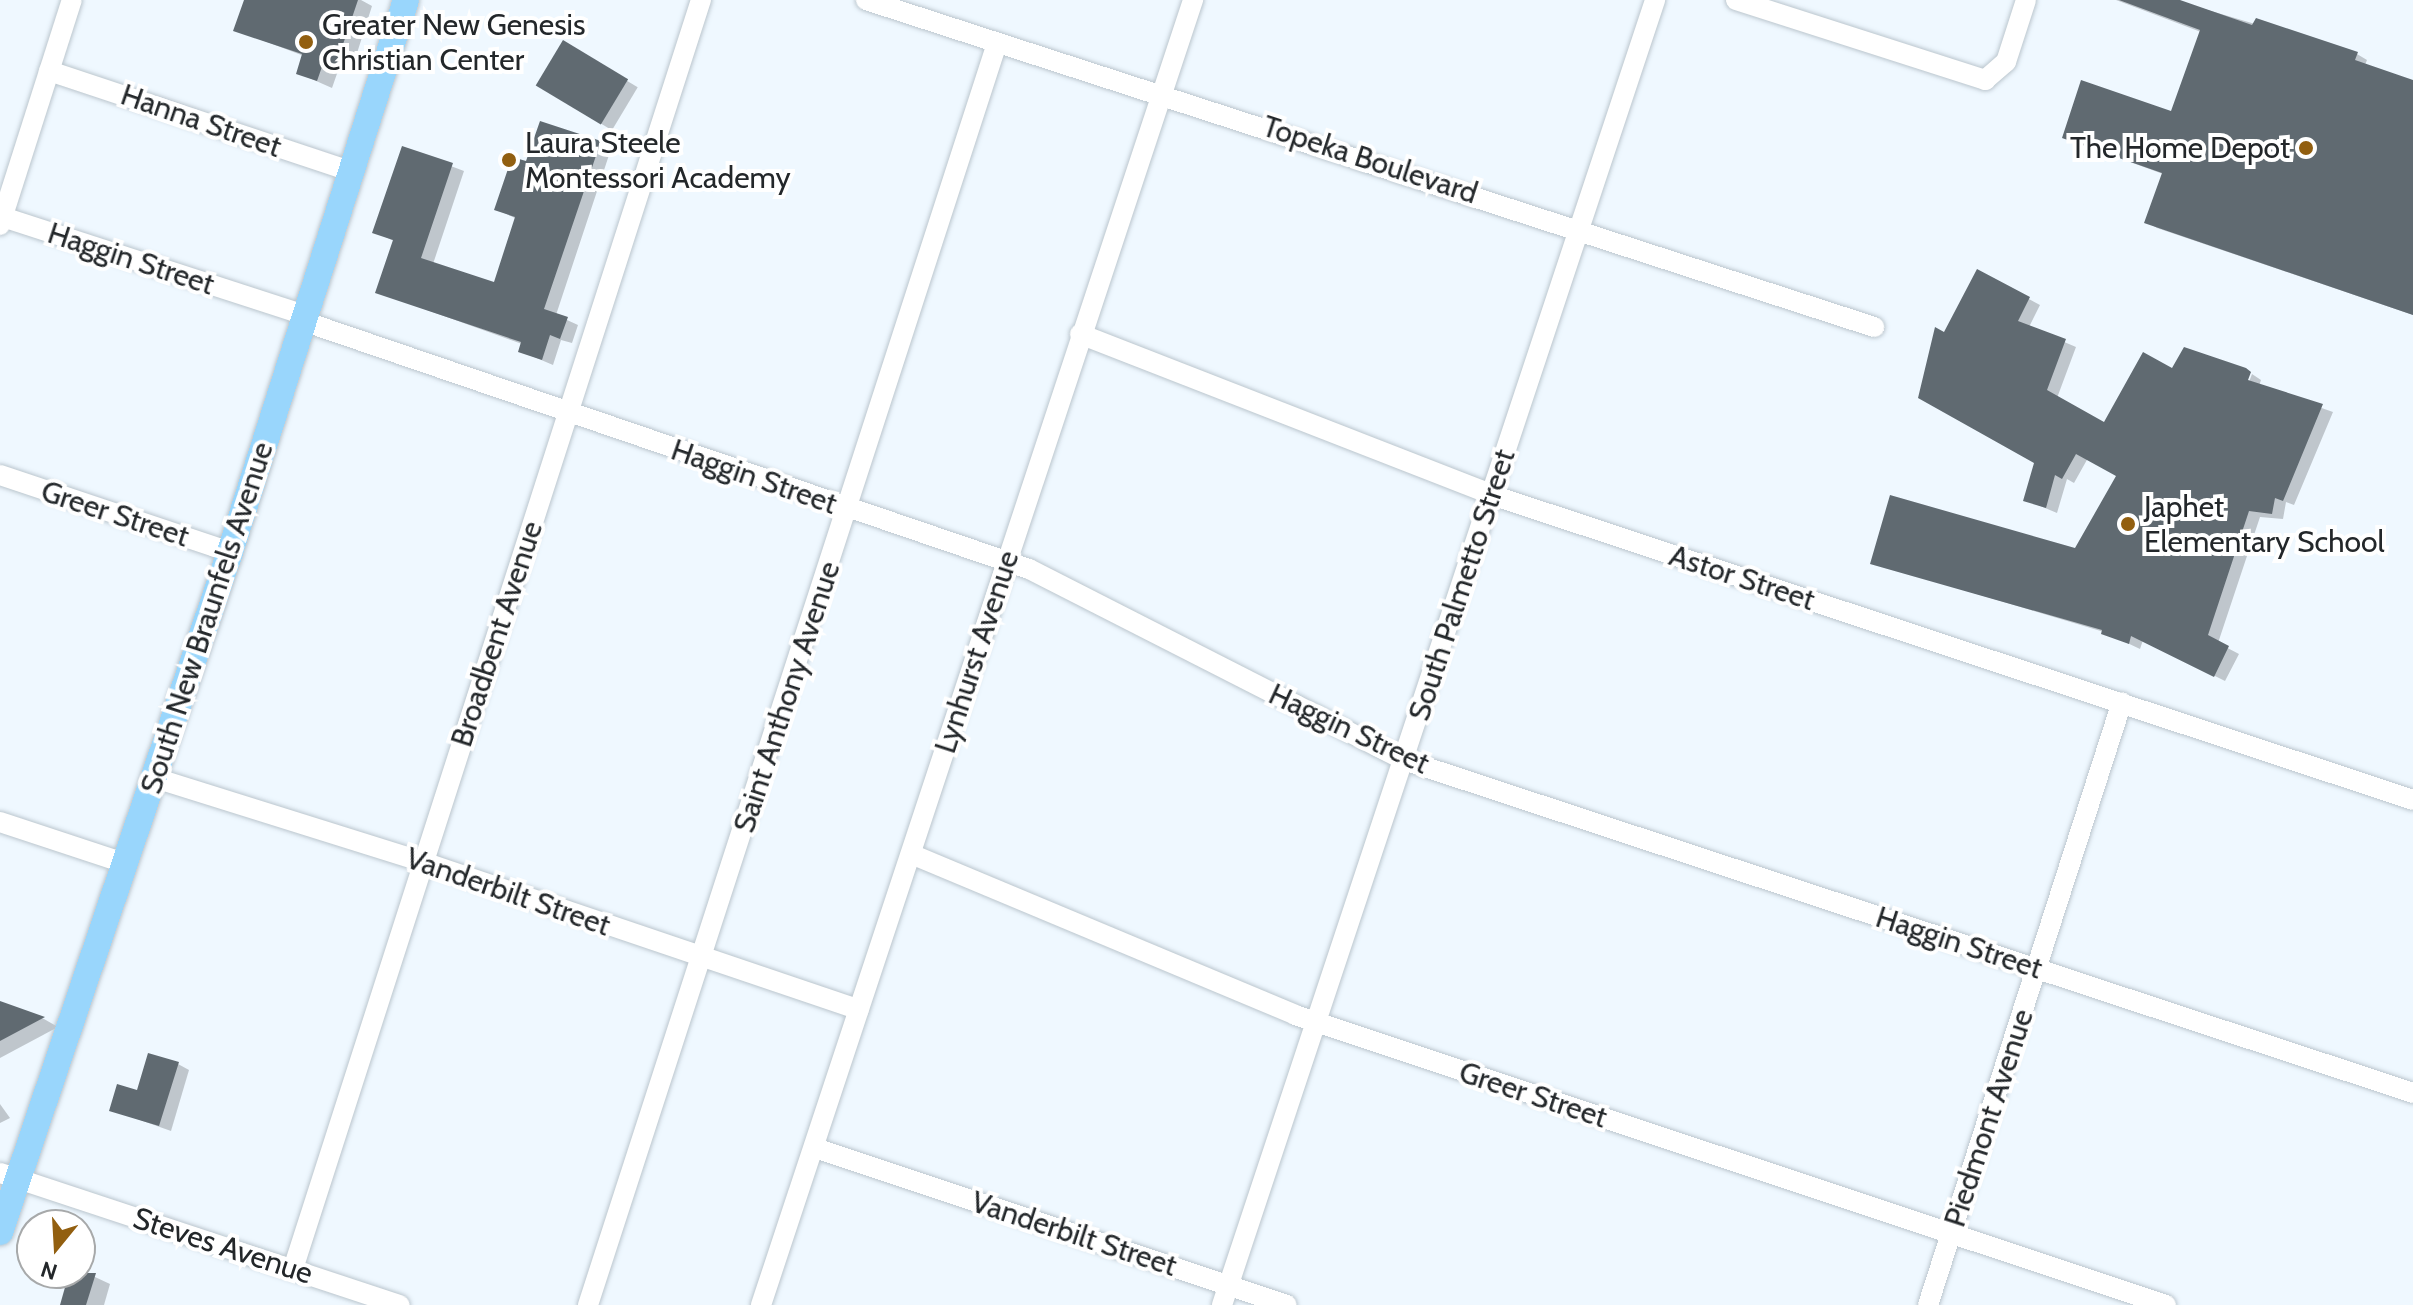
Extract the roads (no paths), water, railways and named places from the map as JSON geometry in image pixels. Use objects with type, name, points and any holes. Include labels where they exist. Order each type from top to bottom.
[{"type":"main road","name":"South New Braunfels Avenue","points":[[0,1232],[8,1176],[127,864],[406,0]]},
{"type":"street","points":[[1,221],[72,0]]},
{"type":"street","name":"Broadbent Avenue","points":[[293,1269],[701,0]]},
{"type":"street","name":"Topeka Boulevard","points":[[866,0],[1157,95],[1163,92],[1874,327]]},
{"type":"street","name":"Lynhurst Avenue","points":[[761,1305],[1193,0]]},
{"type":"street","name":"South Palmetto Street","points":[[1225,1295],[1655,0]]},
{"type":"street","points":[[1736,0],[1972,79],[1993,77],[2006,62],[2026,0]]},
{"type":"street","name":"Saint Anthony Avenue","points":[[588,1305],[997,43]]},
{"type":"street","name":"Hanna Street","points":[[49,71],[352,172]]},
{"type":"street","name":"Haggin Street","points":[[1,221],[303,318],[848,510],[1006,561],[1404,760],[2413,1093]]},
{"type":"street","name":"Astor Street","points":[[1080,334],[1492,495],[2413,800]]},
{"type":"street","name":"Greer Street","points":[[0,475],[230,552]]},
{"type":"street","name":"Piedmont Avenue","points":[[1928,1305],[2122,702]]},
{"type":"street","name":"Vanderbilt Street","points":[[155,778],[423,862],[859,1010]]},
{"type":"street","points":[[0,822],[127,864]]},
{"type":"street","name":"Greer Street","points":[[911,854],[1317,1023],[2166,1305]]},
{"type":"street","name":"Vanderbilt Street","points":[[815,1148],[1225,1295],[1287,1305]]},
{"type":"street","name":"Steves Avenue","points":[[8,1176],[400,1305]]},
{"type":"place","name":"Greater New Genesis Christian Center","points":[[306,42]]},
{"type":"place","name":"The Home Depot","points":[[2306,148]]},
{"type":"place","name":"Laura Steele Montessori Academy","points":[[509,160]]},
{"type":"place","name":"Japhet Elementary School","points":[[2128,524]]}]
